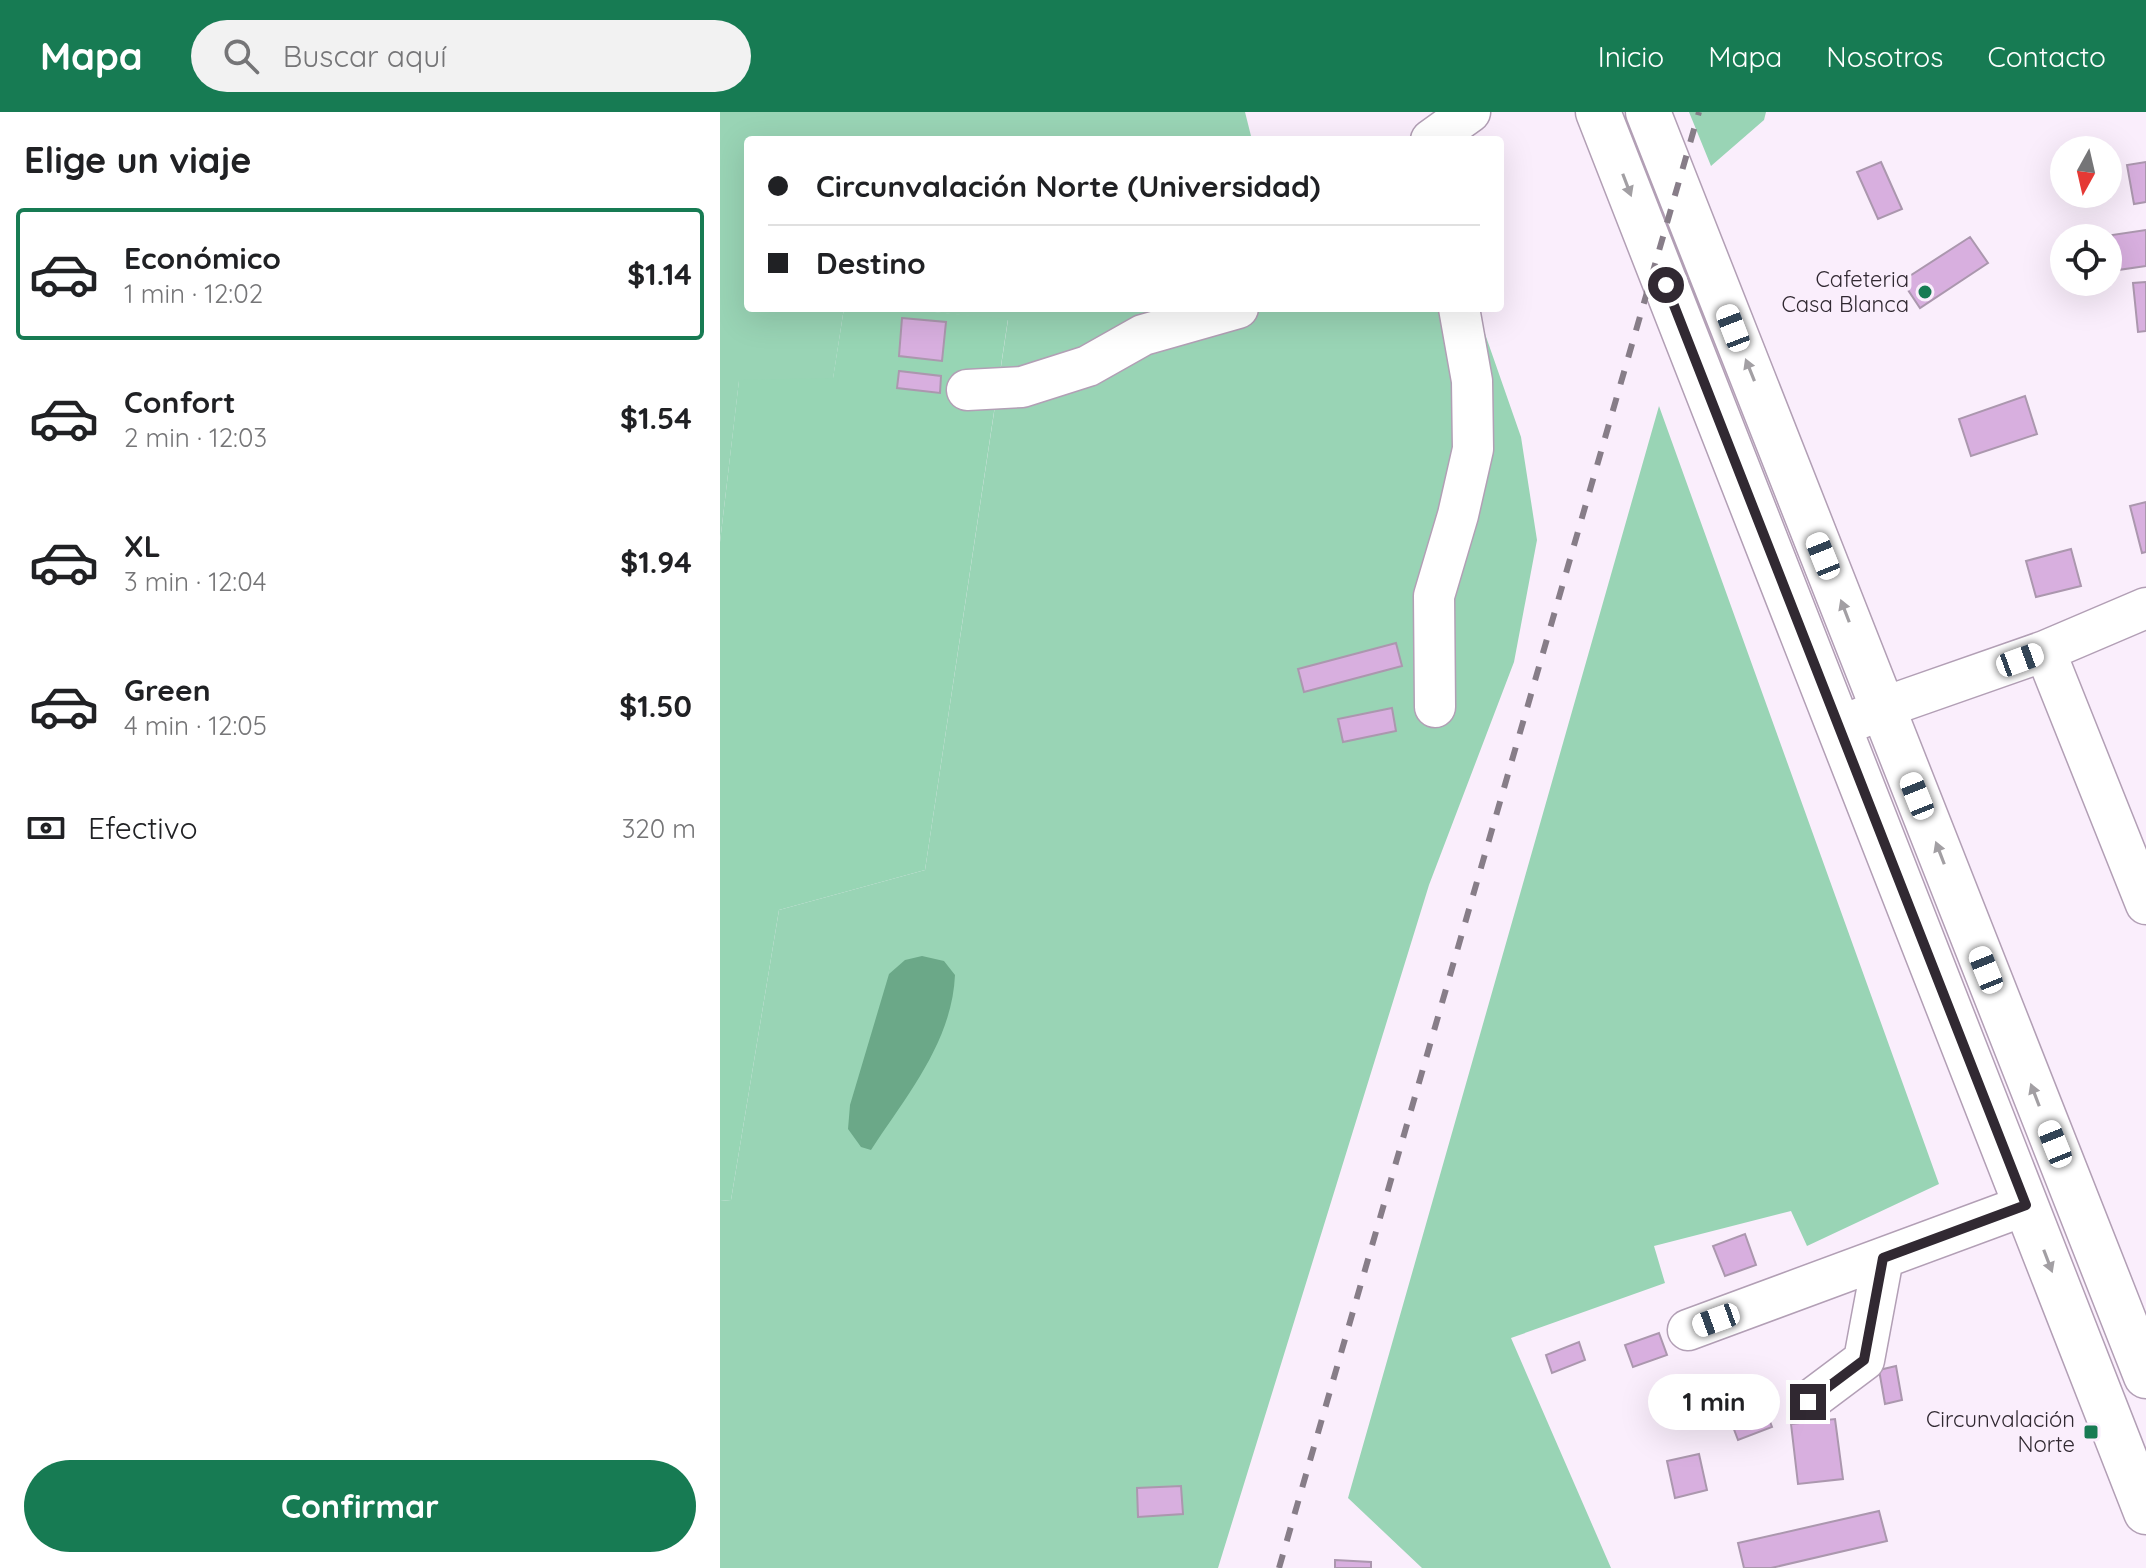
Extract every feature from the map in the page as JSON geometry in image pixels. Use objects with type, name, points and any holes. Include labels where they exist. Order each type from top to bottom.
[{"type":"highway","points":[[1598,112],[2146,1512]]},
{"type":"highway","points":[[1648,112],[2146,1376]]},
{"type":"street","points":[[1437,136],[1470,112]]},
{"type":"street","points":[[967,390],[1022,387],[1088,366],[1143,335],[1224,312]]},
{"type":"street","points":[[1435,707],[1434,596],[1458,515],[1473,449],[1472,381],[1460,312]]},
{"type":"street","points":[[1839,727],[1883,708],[2045,651],[2146,608]]},
{"type":"street","points":[[2045,651],[2146,904]]},
{"type":"street","points":[[1688,1330],[2026,1205]]},
{"type":"street","points":[[1808,1402],[1864,1360],[1883,1258]]},
{"type":"shaded area","points":[[720,112],[1245,112],[1251,136],[744,136],[744,312],[843,312],[833,379],[739,381],[720,542]]},
{"type":"shaded area","points":[[1689,112],[1766,112],[1764,120],[1711,166]]},
{"type":"shaded area","points":[[843,312],[935,312],[1008,319],[925,870],[779,910],[731,1200],[720,1201],[720,542],[739,380],[833,378]]},
{"type":"shaded area","points":[[931,312],[1477,312],[1521,437],[1537,540],[1514,662],[1429,885],[1218,1568],[720,1568],[720,1201],[731,1200],[779,910],[925,870],[1008,320]]},
{"type":"shaded area","points":[[1659,406],[1939,1184],[1807,1246],[1791,1211],[1654,1246],[1665,1283],[1511,1338],[1611,1568],[1422,1568],[1348,1498]]},
{"type":"shaded area","points":[[922,956],[944,961],[955,975],[946,1023],[913,1088],[871,1150],[861,1147],[848,1129],[850,1105],[889,974],[905,960]]},
{"type":"building","points":[[1881,162],[1902,209],[1878,219],[1857,172]]},
{"type":"building","points":[[2146,162],[2146,202],[2134,204],[2127,165]]},
{"type":"building","points":[[2146,230],[2146,266],[2122,269],[2122,234]]},
{"type":"building","points":[[1970,237],[1988,263],[1920,308],[1902,281]]},
{"type":"building","points":[[2146,282],[2146,331],[2138,332],[2133,283]]},
{"type":"building","points":[[902,318],[946,322],[942,361],[899,356]]},
{"type":"building","points":[[899,371],[941,376],[940,393],[897,388]]},
{"type":"building","points":[[2025,396],[2037,434],[1971,456],[1959,419]]},
{"type":"building","points":[[2146,502],[2146,552],[2142,553],[2130,506]]},
{"type":"building","points":[[2071,549],[2081,586],[2036,597],[2026,561]]},
{"type":"building","points":[[1396,643],[1402,666],[1304,692],[1298,669]]},
{"type":"building","points":[[1392,708],[1396,731],[1343,742],[1338,719]]},
{"type":"building","points":[[1745,1234],[1756,1265],[1725,1276],[1713,1246]]},
{"type":"building","points":[[1659,1333],[1667,1355],[1633,1367],[1625,1345]]},
{"type":"building","points":[[1579,1342],[1585,1360],[1552,1373],[1546,1355]]},
{"type":"building","points":[[1896,1366],[1902,1400],[1885,1404],[1879,1370]]},
{"type":"building","points":[[1766,1411],[1772,1427],[1738,1440],[1732,1424]]},
{"type":"building","points":[[1835,1419],[1843,1479],[1798,1484],[1791,1424]]},
{"type":"building","points":[[1699,1454],[1707,1490],[1675,1498],[1667,1461]]},
{"type":"building","points":[[1181,1486],[1183,1514],[1138,1517],[1137,1488]]},
{"type":"building","points":[[1879,1511],[1887,1541],[1771,1568],[1744,1568],[1738,1543]]},
{"type":"building","points":[[1335,1560],[1371,1562],[1371,1568],[1335,1568]]},
{"type":"railway","points":[[1279,1568],[1699,112]]},
{"type":"place","name":"Cafeteria Casa Blanca","points":[[1925,292]]},
{"type":"place","name":"Circunvalación Norte","points":[[2091,1432]]},
{"type":"route","points":[[1666,285],[2026,1205],[1883,1258],[1864,1360],[1808,1402]]}]
